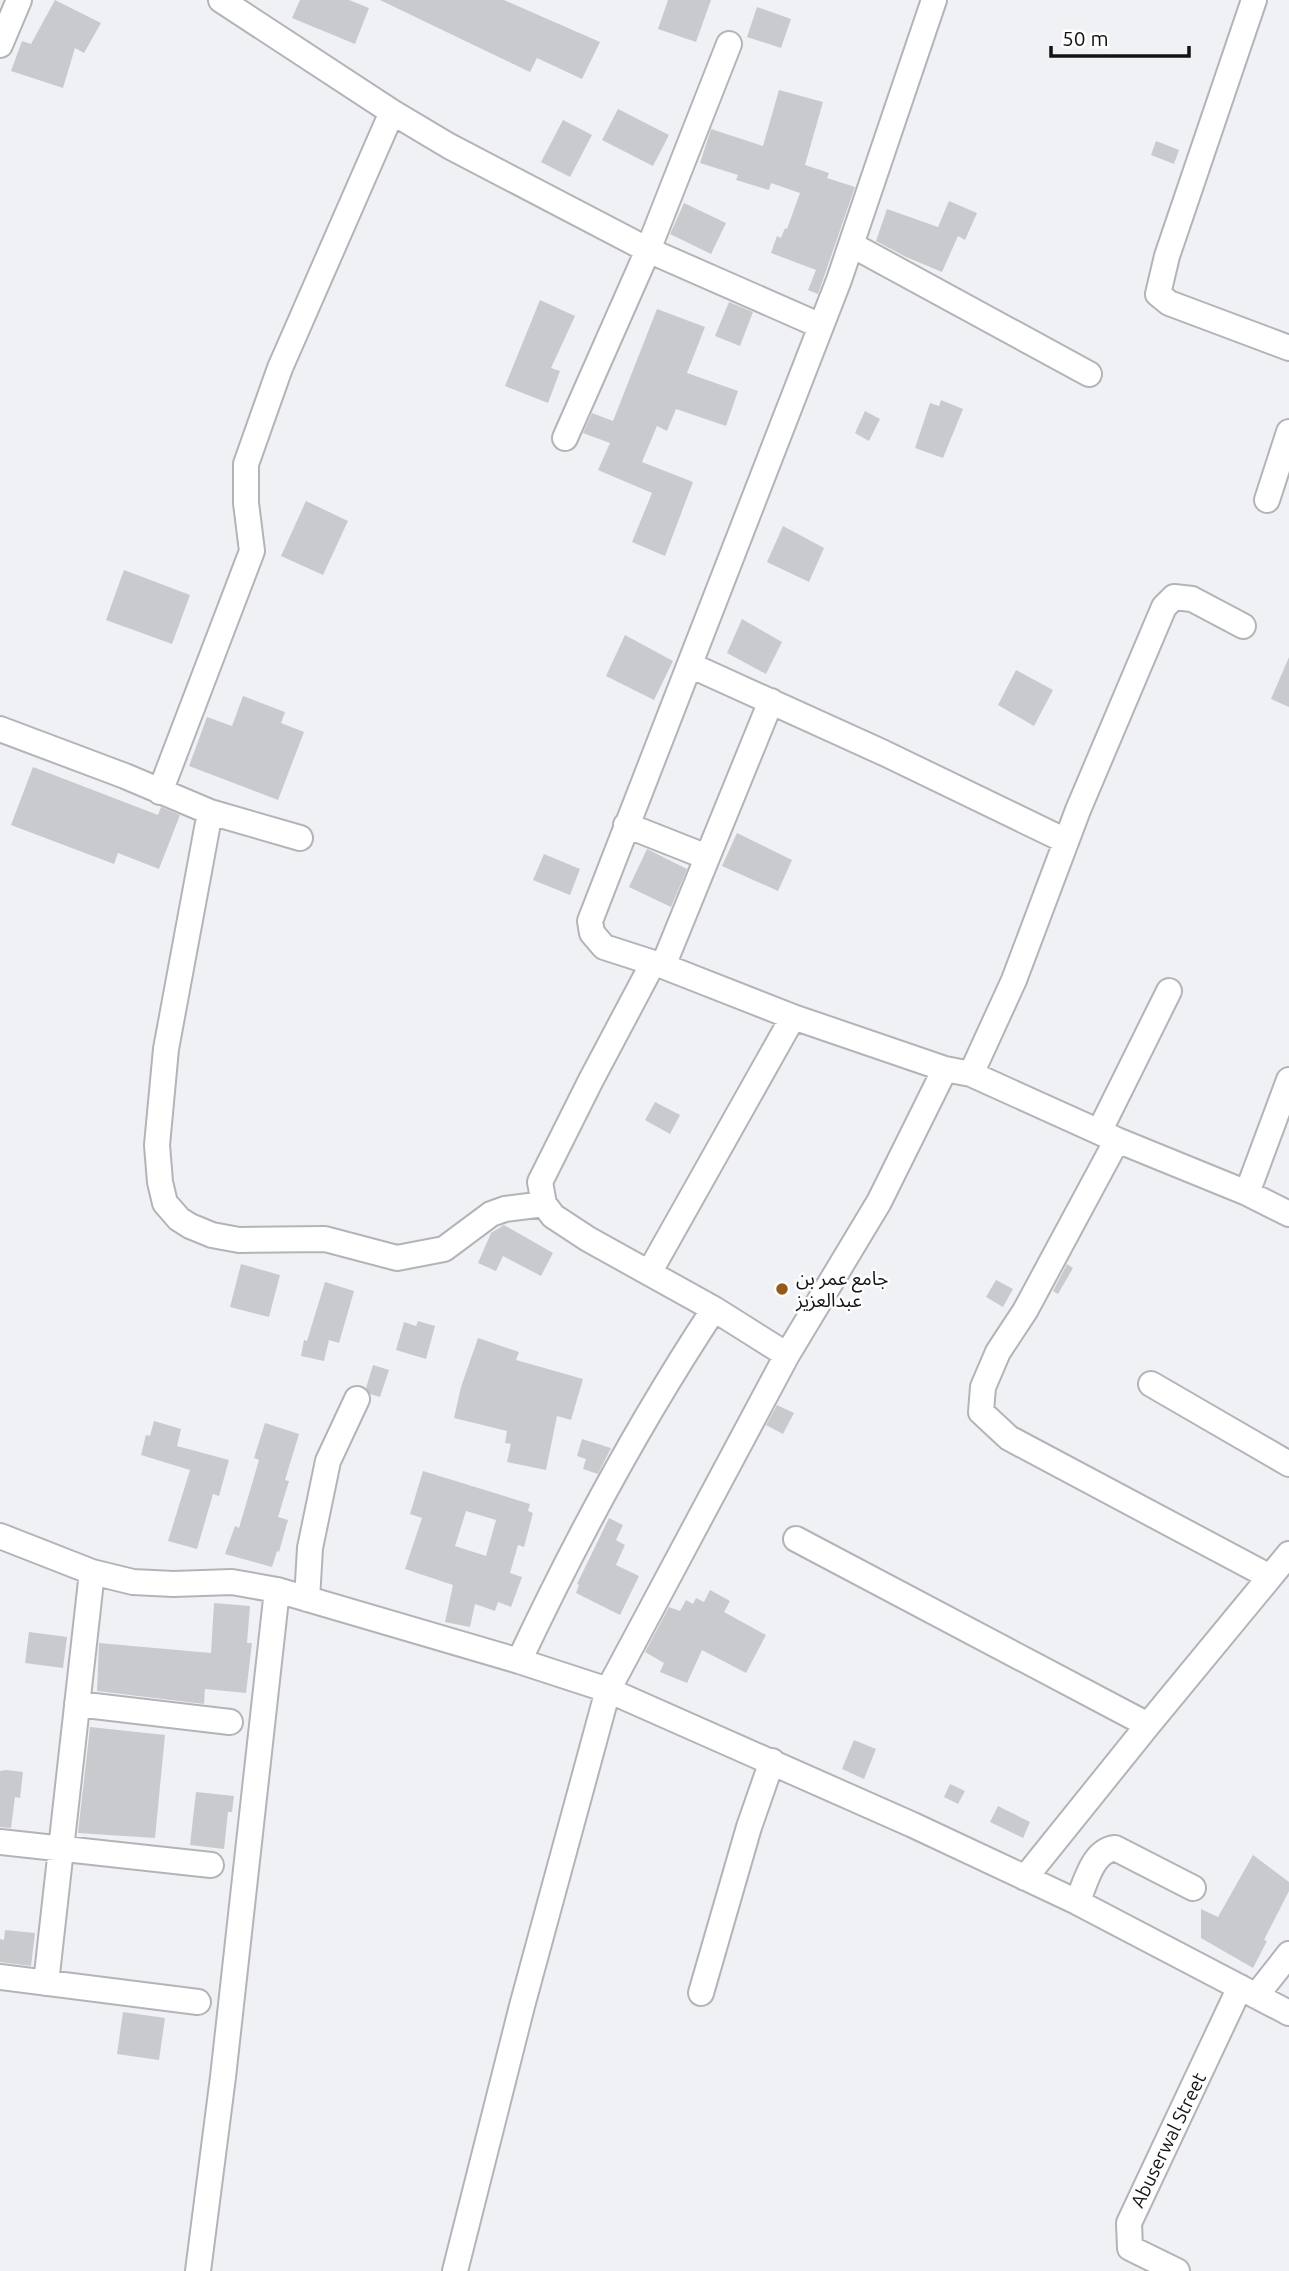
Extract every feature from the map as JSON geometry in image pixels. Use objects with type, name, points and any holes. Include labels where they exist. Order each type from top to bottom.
[{"type":"street","points":[[0,45],[19,0]]},
{"type":"street","points":[[220,0],[449,146],[648,250],[821,326]]},
{"type":"street","points":[[934,0],[852,246],[773,455],[626,825],[590,921],[592,933],[604,947],[793,1017],[945,1069],[971,1074],[1108,1136],[1247,1193],[1289,1214]]},
{"type":"street","points":[[1254,0],[1167,256],[1158,295],[1169,303],[1289,348]]},
{"type":"street","points":[[565,438],[648,250],[729,44]]},
{"type":"street","points":[[160,792],[252,551],[246,503],[246,464],[280,368],[392,112]]},
{"type":"street","points":[[852,246],[1089,374]]},
{"type":"street","points":[[1267,500],[1289,432]]},
{"type":"street","points":[[971,1074],[1014,980],[1066,841],[1164,607],[1174,597],[1192,599],[1243,625]]},
{"type":"street","points":[[690,665],[1066,841]]},
{"type":"street","points":[[771,701],[707,857],[658,965],[540,1182],[540,1193],[553,1216],[588,1239],[714,1309],[787,1354]]},
{"type":"street","points":[[0,729],[125,776],[210,812],[299,838]]},
{"type":"street","points":[[210,812],[166,1049],[157,1145],[165,1203],[190,1227],[212,1235],[239,1240],[325,1239],[397,1258],[444,1249],[491,1214],[505,1209],[544,1204]]},
{"type":"street","points":[[626,825],[707,857]]},
{"type":"street","points":[[1169,991],[1108,1136],[1025,1311],[998,1352],[983,1387],[981,1412],[1009,1438],[1270,1577]]},
{"type":"street","points":[[649,1273],[793,1017]]},
{"type":"street","points":[[455,2271],[522,2006],[608,1690],[787,1354],[879,1202],[945,1069]]},
{"type":"street","points":[[1247,1193],[1289,1080]]},
{"type":"street","points":[[519,1661],[560,1573],[667,1381],[714,1309]]},
{"type":"street","points":[[1151,1384],[1289,1464]]},
{"type":"street","points":[[307,1599],[310,1548],[328,1461],[357,1399]]},
{"type":"street","points":[[0,1536],[92,1572],[133,1582],[232,1582],[277,1590],[608,1690],[772,1761],[1077,1902],[1289,2013]]},
{"type":"street","points":[[796,1539],[1148,1725]]},
{"type":"street","points":[[1025,1878],[1289,1554]]},
{"type":"street","points":[[46,1983],[92,1572]]},
{"type":"street","points":[[198,2271],[223,2077],[277,1590]]},
{"type":"street","points":[[77,1704],[230,1722]]},
{"type":"street","points":[[701,1993],[749,1828],[772,1761]]},
{"type":"street","points":[[0,1842],[211,1865]]},
{"type":"street","points":[[1077,1902],[1098,1856],[1105,1850],[1115,1848],[1193,1888]]},
{"type":"street","points":[[1248,1991],[1289,1954]]},
{"type":"street","points":[[0,1977],[198,2001]]},
{"type":"street","name":"Abuserwal Street","points":[[1177,2271],[1130,2248],[1129,2223],[1248,1991]]},
{"type":"building","points":[[55,0],[101,23],[84,53],[75,48],[63,88],[11,71],[22,41],[31,44]]},
{"type":"building","points":[[300,0],[349,0],[369,8],[355,44],[292,18]]},
{"type":"building","points":[[380,0],[504,0],[600,42],[582,79],[537,58],[530,72]]},
{"type":"building","points":[[668,0],[711,0],[696,42],[658,29]]},
{"type":"building","points":[[757,7],[791,19],[781,48],[747,37]]},
{"type":"building","points":[[779,90],[823,102],[805,165],[829,173],[827,178],[855,187],[818,294],[808,290],[816,270],[771,253],[777,236],[781,238],[785,228],[787,229],[800,193],[771,183],[769,190],[736,180],[738,175],[700,163],[711,129],[763,146]]},
{"type":"building","points":[[618,109],[669,135],[653,166],[602,140]]},
{"type":"building","points":[[563,120],[592,135],[570,177],[541,162]]},
{"type":"building","points":[[1156,141],[1179,150],[1174,164],[1151,155]]},
{"type":"building","points":[[949,201],[977,213],[965,240],[958,236],[942,272],[876,241],[887,209],[938,227]]},
{"type":"building","points":[[684,203],[726,223],[711,254],[670,234]]},
{"type":"building","points":[[540,300],[575,316],[551,368],[560,371],[548,403],[505,386]]},
{"type":"building","points":[[729,302],[753,312],[740,346],[715,336]]},
{"type":"building","points":[[657,309],[705,327],[687,373],[738,391],[726,426],[676,409],[667,431],[657,426],[642,462],[693,482],[665,556],[632,542],[652,493],[598,470],[610,443],[583,433],[592,413],[613,421]]},
{"type":"building","points":[[941,400],[963,409],[943,458],[915,448],[930,403],[939,406]]},
{"type":"building","points":[[865,411],[880,419],[869,441],[855,433]]},
{"type":"building","points":[[306,501],[348,521],[323,575],[281,556]]},
{"type":"building","points":[[783,526],[824,548],[809,582],[767,562]]},
{"type":"building","points":[[124,570],[190,595],[172,644],[106,620]]},
{"type":"building","points":[[742,619],[782,642],[766,674],[727,653]]},
{"type":"building","points":[[625,635],[673,661],[654,700],[606,676]]},
{"type":"building","points":[[1289,657],[1289,707],[1271,699]]},
{"type":"building","points":[[1016,670],[1053,690],[1034,726],[998,705]]},
{"type":"building","points":[[243,696],[285,712],[281,723],[304,732],[278,800],[189,766],[207,717],[232,726]]},
{"type":"building","points":[[33,767],[158,815],[161,807],[180,815],[159,869],[118,853],[114,864],[11,825]]},
{"type":"building","points":[[737,833],[792,860],[778,891],[722,866]]},
{"type":"building","points":[[647,849],[687,869],[671,907],[629,887]]},
{"type":"building","points":[[544,854],[580,869],[570,895],[533,880]]},
{"type":"building","points":[[655,1102],[680,1115],[670,1134],[645,1120]]},
{"type":"building","points":[[504,1225],[553,1253],[541,1276],[503,1256],[496,1271],[478,1263],[491,1233]]},
{"type":"building","points":[[241,1264],[280,1275],[269,1317],[230,1307]]},
{"type":"building","points":[[1067,1264],[1073,1268],[1058,1294],[1053,1291]]},
{"type":"building","points":[[996,1280],[1013,1289],[1003,1307],[986,1297]]},
{"type":"building","points":[[325,1282],[354,1291],[339,1343],[329,1340],[324,1361],[301,1356]]},
{"type":"building","points":[[418,1321],[435,1326],[426,1359],[396,1350],[404,1322],[416,1326]]},
{"type":"building","points":[[478,1338],[519,1352],[516,1360],[583,1379],[571,1420],[557,1416],[546,1470],[507,1462],[511,1444],[505,1443],[507,1431],[454,1418],[461,1387]]},
{"type":"building","points":[[373,1365],[389,1370],[380,1397],[370,1394],[366,1388]]},
{"type":"building","points":[[777,1405],[794,1413],[783,1434],[766,1425]]},
{"type":"building","points":[[154,1421],[181,1429],[177,1446],[229,1460],[219,1496],[213,1494],[197,1549],[168,1541],[190,1470],[141,1455],[146,1435],[150,1436]]},
{"type":"building","points":[[265,1423],[299,1434],[285,1480],[289,1481],[278,1517],[288,1520],[272,1567],[225,1554],[235,1526],[239,1528],[259,1460],[254,1458]]},
{"type":"building","points":[[582,1439],[611,1448],[598,1474],[583,1469],[586,1459],[577,1456]]},
{"type":"building","points":[[423,1471],[530,1504],[528,1511],[533,1513],[524,1547],[518,1545],[510,1573],[522,1577],[511,1607],[498,1602],[495,1611],[475,1604],[470,1627],[445,1622],[453,1585],[405,1569],[422,1518],[410,1514]],"holes":[[[466,1511],[496,1520],[486,1556],[455,1546]]]},
{"type":"building","points":[[609,1518],[623,1525],[616,1540],[625,1545],[616,1565],[639,1576],[620,1615],[576,1593],[577,1584]]},
{"type":"building","points":[[710,1590],[730,1601],[724,1612],[766,1635],[746,1673],[702,1650],[687,1683],[660,1672],[664,1663],[645,1652],[669,1607],[680,1611],[686,1600],[693,1604],[696,1598],[704,1602]]},
{"type":"building","points":[[214,1603],[250,1606],[247,1643],[252,1643],[246,1693],[205,1689],[204,1704],[97,1691],[99,1643],[211,1653]]},
{"type":"building","points":[[29,1632],[67,1637],[63,1668],[25,1663]]},
{"type":"building","points":[[90,1727],[165,1735],[155,1838],[78,1833]]},
{"type":"building","points":[[854,1740],[876,1749],[864,1779],[842,1769]]},
{"type":"building","points":[[0,1771],[23,1772],[20,1798],[15,1797],[11,1828],[0,1827]]},
{"type":"building","points":[[950,1784],[965,1791],[958,1804],[944,1797]]},
{"type":"building","points":[[196,1792],[234,1796],[232,1812],[228,1812],[224,1849],[190,1845]]},
{"type":"building","points":[[998,1806],[1030,1822],[1023,1838],[990,1822]]},
{"type":"building","points":[[1253,1855],[1289,1882],[1289,1891],[1253,1968],[1201,1938],[1201,1909],[1218,1917]]},
{"type":"building","points":[[5,1930],[35,1933],[31,1966],[0,1962],[0,1939],[4,1940]]},
{"type":"building","points":[[123,2012],[165,2018],[159,2060],[117,2054]]},
{"type":"place","name":"جامع عمر بن عبدالعزيز","points":[[782,1289]]}]
